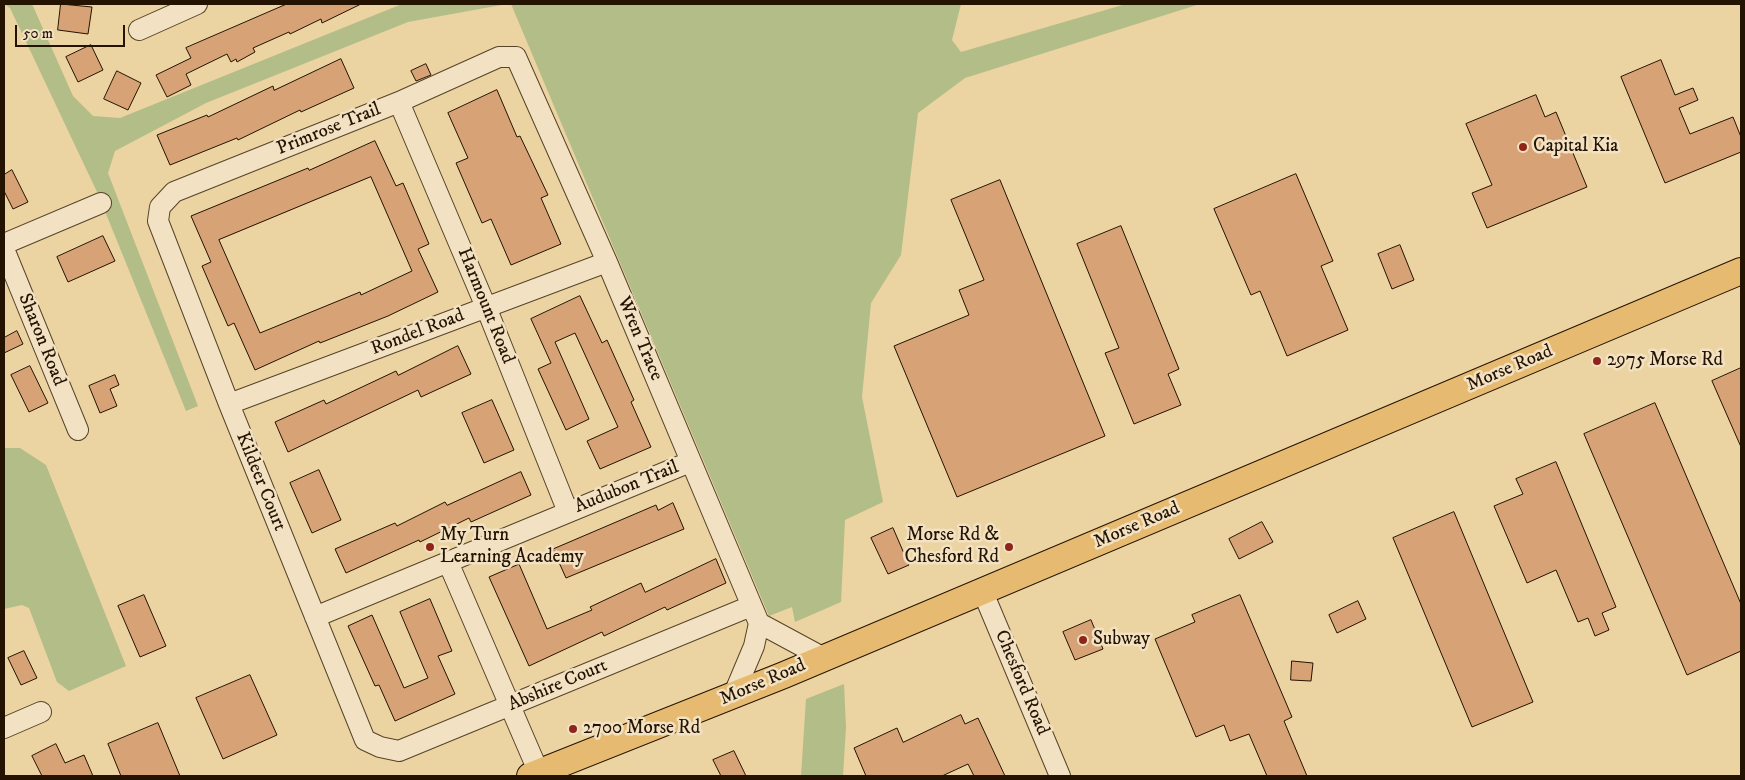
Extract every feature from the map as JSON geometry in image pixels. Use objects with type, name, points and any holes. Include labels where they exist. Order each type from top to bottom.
[{"type":"main road","name":"Morse Road","points":[[535,774],[733,696],[1741,271]]},
{"type":"street","points":[[139,30],[197,4]]},
{"type":"street","name":"Primrose Trail","points":[[158,221],[160,207],[174,192],[399,102],[498,57],[516,56]]},
{"type":"street","name":"Wren Trace","points":[[516,56],[607,262],[755,615]]},
{"type":"street","name":"Harmount Road","points":[[399,102],[486,307],[568,512]]},
{"type":"street","points":[[4,244],[101,203]]},
{"type":"street","name":"Kildeer Court","points":[[158,221],[229,404],[365,740]]},
{"type":"street","name":"Sharon Road","points":[[4,249],[78,430]]},
{"type":"street","name":"Rondel Road","points":[[229,404],[607,262]]},
{"type":"street","name":"Audubon Trail","points":[[315,616],[690,462]]},
{"type":"street","points":[[448,562],[511,706],[535,774]]},
{"type":"street","name":"Chesford Road","points":[[982,590],[1060,776]]},
{"type":"street","points":[[755,615],[824,658]]},
{"type":"street","points":[[733,696],[754,646],[755,615]]},
{"type":"street","name":"Abshire Court","points":[[365,740],[380,747],[399,751],[511,706],[755,615]]},
{"type":"street","points":[[4,728],[41,712]]},
{"type":"green space","points":[[4,4],[32,4],[73,96],[93,116],[120,118],[402,4],[507,4],[408,22],[206,103],[115,151],[108,173],[198,406],[186,411],[98,194],[10,8]]},
{"type":"green space","points":[[511,4],[961,4],[952,40],[961,52],[1126,4],[1200,4],[965,78],[918,113],[901,255],[871,303],[862,397],[883,502],[845,520],[841,602],[795,622],[792,607],[769,616]]},
{"type":"green space","points":[[4,448],[20,448],[46,465],[126,666],[69,691],[57,682],[29,608],[22,605],[4,609]]},
{"type":"green space","points":[[844,684],[846,727],[843,776],[801,776],[806,699]]},
{"type":"building","points":[[61,4],[92,7],[88,34],[58,30]]},
{"type":"building","points":[[287,4],[361,4],[322,23],[321,19],[290,34],[289,32],[253,48],[255,52],[237,62],[236,59],[231,62],[227,54],[186,74],[191,85],[167,97],[156,75],[191,58],[186,48]]},
{"type":"building","points":[[91,45],[103,70],[78,82],[66,57]]},
{"type":"building","points":[[341,59],[354,88],[301,112],[300,110],[238,140],[237,138],[170,165],[157,135],[207,115],[208,117],[273,86],[274,90]]},
{"type":"building","points":[[1661,60],[1675,95],[1693,88],[1698,100],[1679,108],[1690,134],[1733,117],[1741,137],[1741,152],[1665,183],[1621,77]]},
{"type":"building","points":[[426,64],[431,75],[416,81],[411,71]]},
{"type":"building","points":[[117,71],[141,83],[128,110],[104,99]]},
{"type":"building","points":[[497,90],[517,137],[520,136],[548,195],[541,198],[561,244],[511,265],[491,219],[482,223],[456,163],[468,158],[448,113]]},
{"type":"building","name":"Capital Kia","points":[[1536,95],[1545,117],[1556,112],[1587,187],[1487,228],[1472,193],[1492,185],[1466,124]]},
{"type":"building","points":[[375,141],[396,186],[403,183],[429,244],[418,249],[438,292],[388,316],[320,343],[319,341],[255,370],[234,323],[228,326],[202,266],[211,262],[191,216],[308,168],[309,170]],"holes":[[[371,177],[412,271],[361,295],[360,292],[260,333],[219,240]]]},
{"type":"building","points":[[12,170],[28,202],[13,209],[4,191],[4,175]]},
{"type":"building","points":[[1296,174],[1333,261],[1321,266],[1348,330],[1287,356],[1260,291],[1251,295],[1214,209]]},
{"type":"building","points":[[1000,180],[1105,436],[957,497],[894,346],[969,315],[959,290],[984,280],[951,200]]},
{"type":"building","points":[[1121,226],[1179,369],[1168,374],[1181,405],[1134,424],[1105,353],[1119,348],[1077,244]]},
{"type":"building","points":[[103,236],[115,261],[68,282],[57,257]]},
{"type":"building","points":[[1400,245],[1414,280],[1392,289],[1378,254]]},
{"type":"building","points":[[580,296],[602,343],[607,340],[634,400],[631,402],[651,447],[600,469],[587,441],[618,427],[575,333],[555,342],[589,419],[566,430],[538,369],[551,363],[531,319]]},
{"type":"building","points":[[17,331],[23,344],[4,353],[4,338]]},
{"type":"building","points":[[458,346],[471,374],[421,397],[418,390],[288,452],[275,422],[324,400],[326,404],[396,371],[398,375]]},
{"type":"building","points":[[30,366],[48,403],[29,412],[11,375]]},
{"type":"building","points":[[1741,368],[1741,447],[1712,381]]},
{"type":"building","points":[[115,375],[119,385],[110,389],[117,406],[100,413],[89,386]]},
{"type":"building","points":[[492,400],[514,450],[484,463],[462,413]]},
{"type":"building","points":[[1655,403],[1741,604],[1741,651],[1687,675],[1584,434]]},
{"type":"building","points":[[1556,462],[1616,607],[1602,613],[1609,630],[1595,636],[1588,618],[1578,622],[1556,570],[1527,583],[1494,506],[1523,494],[1516,479]]},
{"type":"building","points":[[319,470],[341,520],[312,533],[290,483]]},
{"type":"building","points":[[521,472],[531,495],[471,522],[469,518],[420,542],[419,540],[346,573],[335,549],[395,523],[397,526],[445,502],[447,505]]},
{"type":"building","points":[[673,503],[684,529],[566,578],[553,549],[656,505],[658,510]]},
{"type":"building","points":[[1454,512],[1533,702],[1472,727],[1393,538]]},
{"type":"building","points":[[1262,522],[1273,542],[1239,559],[1229,539]]},
{"type":"building","points":[[893,528],[909,565],[888,574],[871,538]]},
{"type":"building","points":[[716,559],[726,583],[667,610],[665,607],[604,636],[602,632],[529,666],[489,577],[519,564],[547,629],[592,610],[590,607],[641,583],[645,592]]},
{"type":"building","points":[[144,595],[166,646],[140,657],[118,606]]},
{"type":"building","points":[[1240,595],[1292,717],[1284,721],[1307,776],[1267,776],[1249,734],[1230,741],[1224,725],[1196,737],[1155,639],[1195,622],[1192,615]]},
{"type":"building","points":[[430,599],[452,651],[438,656],[455,694],[395,721],[379,685],[375,686],[348,626],[372,615],[404,688],[428,678],[400,612]]},
{"type":"building","points":[[1358,601],[1366,619],[1337,633],[1329,615]]},
{"type":"building","name":"Subway","points":[[1091,620],[1103,649],[1075,660],[1063,632]]},
{"type":"building","points":[[24,651],[37,678],[21,685],[8,658]]},
{"type":"building","points":[[1292,661],[1313,663],[1311,681],[1291,680]]},
{"type":"building","points":[[250,675],[277,735],[223,759],[196,698]]},
{"type":"building","points":[[961,715],[965,724],[978,718],[1005,776],[974,776],[968,764],[942,776],[866,776],[854,748],[897,728],[903,742]]},
{"type":"building","points":[[158,723],[180,776],[121,776],[108,744]]},
{"type":"building","points":[[56,744],[65,763],[84,755],[93,776],[42,776],[32,756]]},
{"type":"building","points":[[734,751],[746,776],[721,776],[713,760]]},
{"type":"place","name":"Capital Kia","points":[[1523,147]]},
{"type":"place","name":"2975 Morse Rd","points":[[1597,361]]},
{"type":"place","name":"My Turn Learning Academy","points":[[430,547]]},
{"type":"place","name":"Morse Rd & Chesford Rd","points":[[1009,547]]},
{"type":"place","name":"Subway","points":[[1083,640]]},
{"type":"place","name":"2700 Morse Rd","points":[[573,729]]}]
